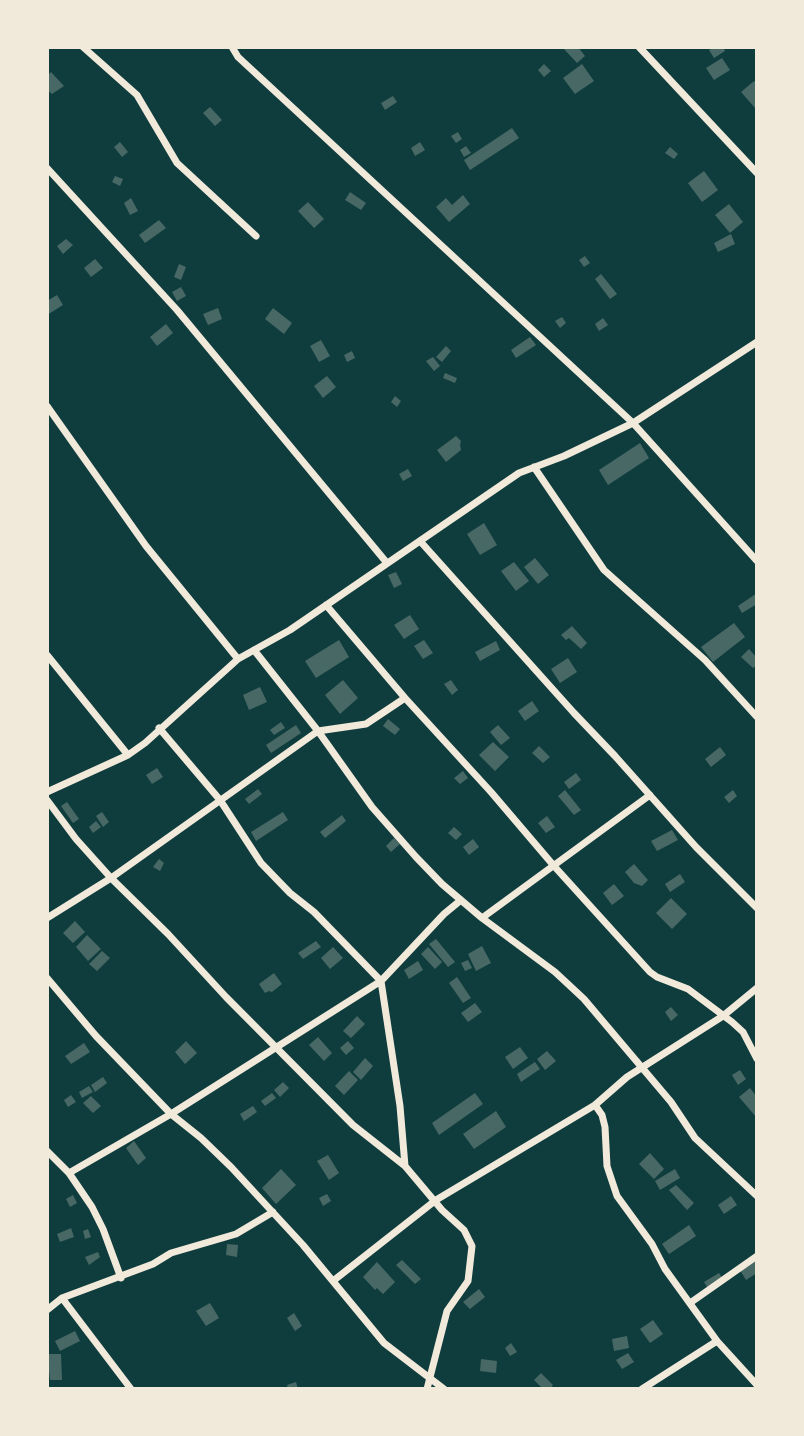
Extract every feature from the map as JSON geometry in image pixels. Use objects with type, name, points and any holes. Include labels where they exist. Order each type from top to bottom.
[{"type":"street","points":[[83,47],[137,95],[177,163],[257,236]]},
{"type":"street","points":[[232,47],[238,57],[633,423],[757,561]]},
{"type":"street","points":[[639,47],[757,173]]},
{"type":"street","points":[[47,167],[177,310],[387,564]]},
{"type":"street","points":[[47,792],[128,755],[145,743],[238,659],[326,606],[519,473],[564,456],[633,423],[757,342]]},
{"type":"street","points":[[47,406],[146,546],[238,659]]},
{"type":"street","points":[[534,467],[604,569],[705,660],[757,717]]},
{"type":"street","points":[[421,541],[696,847],[757,908]]},
{"type":"street","points":[[326,606],[554,866],[656,977],[688,989],[743,1032],[757,1059]]},
{"type":"street","points":[[254,650],[318,731],[372,807],[415,857],[482,918],[555,972],[584,999],[671,1102],[695,1138],[757,1196]]},
{"type":"street","points":[[47,655],[128,755]]},
{"type":"street","points":[[47,918],[111,878],[318,731],[366,724],[405,698]]},
{"type":"street","points":[[159,728],[220,800],[261,863],[382,981],[400,1106],[405,1166]]},
{"type":"street","points":[[482,918],[650,795]]},
{"type":"street","points":[[47,800],[76,839],[111,878],[353,1125],[405,1166],[442,1210],[464,1230],[472,1246],[468,1280],[447,1311],[427,1389]]},
{"type":"street","points":[[69,1174],[171,1114],[382,981],[444,914],[461,900]]},
{"type":"street","points":[[47,978],[96,1036],[171,1114],[201,1138],[273,1212],[384,1343],[444,1389]]},
{"type":"street","points":[[333,1281],[436,1200],[595,1105],[627,1077],[723,1016],[757,989]]},
{"type":"street","points":[[595,1105],[602,1115],[605,1127],[607,1166],[617,1196],[717,1341],[757,1385]]},
{"type":"street","points":[[47,1151],[69,1174],[92,1207],[121,1278]]},
{"type":"street","points":[[47,1310],[62,1298],[121,1278],[181,1249],[236,1234],[273,1212]]},
{"type":"street","points":[[690,1303],[757,1256]]},
{"type":"street","points":[[62,1298],[131,1389]]},
{"type":"street","points":[[642,1389],[717,1341]]},
{"type":"building","points":[[562,47],[578,47],[585,56],[577,63]]},
{"type":"building","points":[[723,47],[725,51],[714,58],[709,50]]},
{"type":"building","points":[[722,58],[730,70],[714,80],[706,68]]},
{"type":"building","points":[[544,64],[551,71],[544,77],[538,70]]},
{"type":"building","points":[[582,64],[594,81],[575,94],[563,78]]},
{"type":"building","points":[[51,72],[64,86],[52,94],[47,90],[47,76]]},
{"type":"building","points":[[754,81],[757,84],[755,108],[741,92]]},
{"type":"building","points":[[393,96],[397,102],[385,110],[381,103]]},
{"type":"building","points":[[210,107],[222,120],[215,126],[203,113]]},
{"type":"building","points":[[512,128],[519,138],[470,170],[464,160]]},
{"type":"building","points":[[458,132],[462,139],[456,143],[451,136]]},
{"type":"building","points":[[120,142],[128,152],[122,157],[114,147]]},
{"type":"building","points":[[420,142],[425,150],[415,156],[411,148]]},
{"type":"building","points":[[466,146],[471,153],[464,157],[460,150]]},
{"type":"building","points":[[670,147],[678,154],[674,159],[665,153]]},
{"type":"building","points":[[704,171],[718,190],[702,202],[688,183]]},
{"type":"building","points":[[115,176],[123,179],[120,186],[112,182]]},
{"type":"building","points":[[350,192],[366,203],[361,210],[345,200]]},
{"type":"building","points":[[463,195],[470,204],[449,222],[436,207],[446,198],[452,205]]},
{"type":"building","points":[[131,198],[138,211],[130,215],[124,203]]},
{"type":"building","points":[[308,202],[324,219],[314,228],[298,211]]},
{"type":"building","points":[[729,204],[743,222],[730,233],[715,215]]},
{"type":"building","points":[[159,220],[166,228],[145,243],[139,235]]},
{"type":"building","points":[[731,234],[735,244],[718,252],[714,243]]},
{"type":"building","points":[[66,239],[73,245],[63,254],[57,246]]},
{"type":"building","points":[[585,256],[590,263],[584,267],[579,260]]},
{"type":"building","points":[[95,259],[103,268],[91,277],[84,268]]},
{"type":"building","points":[[179,264],[186,267],[181,280],[174,277]]},
{"type":"building","points":[[601,274],[617,294],[610,299],[595,279]]},
{"type":"building","points":[[181,287],[186,296],[177,301],[172,292]]},
{"type":"building","points":[[57,295],[63,305],[47,315],[47,301]]},
{"type":"building","points":[[218,308],[222,319],[208,325],[203,314]]},
{"type":"building","points":[[273,308],[292,323],[284,334],[265,319]]},
{"type":"building","points":[[562,317],[566,323],[560,328],[555,321]]},
{"type":"building","points":[[603,318],[608,325],[599,331],[595,324]]},
{"type":"building","points":[[166,324],[173,333],[157,346],[150,337]]},
{"type":"building","points":[[530,337],[536,345],[516,358],[511,350]]},
{"type":"building","points":[[321,340],[330,356],[319,362],[310,346]]},
{"type":"building","points":[[446,346],[451,351],[442,362],[436,357]]},
{"type":"building","points":[[352,351],[355,358],[347,362],[344,355]]},
{"type":"building","points":[[433,357],[440,366],[434,371],[426,361]]},
{"type":"building","points":[[445,373],[457,378],[455,383],[443,378]]},
{"type":"building","points":[[327,376],[336,387],[323,398],[314,386]]},
{"type":"building","points":[[395,396],[401,401],[397,407],[391,402]]},
{"type":"building","points":[[456,436],[461,441],[461,450],[446,462],[437,450]]},
{"type":"building","points":[[640,443],[649,458],[608,485],[599,470]]},
{"type":"building","points":[[408,469],[412,476],[403,481],[399,474]]},
{"type":"building","points":[[484,523],[497,545],[480,555],[467,534]]},
{"type":"building","points":[[535,558],[549,575],[538,584],[524,567]]},
{"type":"building","points":[[514,562],[529,581],[516,591],[501,571]]},
{"type":"building","points":[[396,572],[402,584],[394,588],[388,575]]},
{"type":"building","points":[[757,593],[757,604],[742,613],[738,606]]},
{"type":"building","points":[[410,615],[419,629],[404,639],[394,625]]},
{"type":"building","points":[[734,623],[745,637],[713,662],[701,647]]},
{"type":"building","points":[[572,626],[587,643],[581,649],[569,638],[566,640],[561,635]]},
{"type":"building","points":[[339,640],[349,657],[316,678],[305,661]]},
{"type":"building","points":[[424,640],[433,653],[423,659],[414,646]]},
{"type":"building","points":[[496,641],[500,650],[480,661],[475,652]]},
{"type":"building","points":[[749,649],[757,658],[757,665],[753,668],[741,657]]},
{"type":"building","points":[[568,658],[577,672],[560,683],[551,669]]},
{"type":"building","points":[[343,680],[358,698],[340,714],[325,695]]},
{"type":"building","points":[[451,680],[458,690],[452,695],[444,684]]},
{"type":"building","points":[[260,687],[267,702],[249,710],[243,695]]},
{"type":"building","points":[[532,701],[539,711],[525,721],[518,711]]},
{"type":"building","points":[[388,719],[400,729],[395,735],[383,726]]},
{"type":"building","points":[[281,722],[285,728],[274,735],[270,730]]},
{"type":"building","points":[[296,725],[301,733],[271,753],[266,745]]},
{"type":"building","points":[[498,725],[510,738],[501,745],[490,732]]},
{"type":"building","points":[[493,742],[509,757],[495,771],[479,755]]},
{"type":"building","points":[[539,746],[550,757],[543,763],[532,753]]},
{"type":"building","points":[[720,747],[726,755],[711,767],[705,759]]},
{"type":"building","points":[[157,768],[163,777],[152,784],[146,775]]},
{"type":"building","points":[[463,771],[468,778],[460,784],[454,778]]},
{"type":"building","points":[[576,773],[581,780],[569,789],[564,782]]},
{"type":"building","points":[[258,789],[262,794],[249,804],[245,799]]},
{"type":"building","points":[[565,790],[581,810],[574,815],[558,796]]},
{"type":"building","points":[[733,790],[737,796],[729,803],[724,797]]},
{"type":"building","points":[[67,802],[79,819],[73,823],[61,806]]},
{"type":"building","points":[[102,812],[109,822],[103,827],[96,816]]},
{"type":"building","points":[[283,812],[288,820],[256,841],[251,832]]},
{"type":"building","points":[[342,815],[346,821],[325,838],[320,832]]},
{"type":"building","points":[[547,816],[555,827],[546,833],[538,823]]},
{"type":"building","points":[[96,821],[101,827],[93,833],[89,827]]},
{"type":"building","points":[[454,827],[462,834],[456,840],[448,833]]},
{"type":"building","points":[[672,830],[678,840],[657,851],[651,841]]},
{"type":"building","points":[[394,838],[400,844],[391,852],[386,846]]},
{"type":"building","points":[[473,839],[479,847],[469,855],[463,847]]},
{"type":"building","points":[[159,859],[164,863],[160,871],[153,867]]},
{"type":"building","points":[[634,864],[648,880],[642,886],[634,883],[625,872]]},
{"type":"building","points":[[680,874],[685,882],[670,892],[665,884]]},
{"type":"building","points":[[614,884],[624,896],[612,905],[603,893]]},
{"type":"building","points":[[671,898],[687,914],[672,929],[656,913]]},
{"type":"building","points":[[75,921],[85,932],[73,943],[63,933]]},
{"type":"building","points":[[87,935],[101,949],[88,961],[76,947]]},
{"type":"building","points":[[436,939],[455,962],[448,967],[429,944]]},
{"type":"building","points":[[316,941],[321,947],[303,959],[298,953]]},
{"type":"building","points":[[482,946],[491,963],[476,971],[468,954]]},
{"type":"building","points":[[333,947],[343,958],[330,969],[321,958]]},
{"type":"building","points":[[428,947],[442,962],[435,969],[421,954]]},
{"type":"building","points":[[102,951],[110,958],[97,971],[89,964]]},
{"type":"building","points":[[468,960],[472,968],[465,971],[461,963]]},
{"type":"building","points":[[418,961],[423,970],[409,979],[404,970]]},
{"type":"building","points":[[274,973],[282,984],[272,992],[265,993],[259,984]]},
{"type":"building","points":[[457,977],[471,998],[463,1003],[449,983]]},
{"type":"building","points":[[475,1003],[482,1012],[468,1022],[461,1013]]},
{"type":"building","points":[[671,1007],[678,1015],[671,1021],[665,1012]]},
{"type":"building","points":[[357,1016],[365,1024],[351,1038],[343,1031]]},
{"type":"building","points":[[318,1037],[332,1053],[324,1061],[309,1045]]},
{"type":"building","points":[[186,1041],[197,1053],[185,1064],[175,1052]]},
{"type":"building","points":[[348,1041],[354,1048],[346,1055],[340,1048]]},
{"type":"building","points":[[84,1043],[90,1052],[71,1064],[65,1056]]},
{"type":"building","points":[[520,1047],[528,1058],[513,1069],[505,1057]]},
{"type":"building","points":[[547,1051],[556,1061],[545,1070],[537,1059]]},
{"type":"building","points":[[365,1058],[373,1066],[361,1080],[353,1072]]},
{"type":"building","points":[[535,1062],[540,1069],[521,1082],[517,1074]]},
{"type":"building","points":[[740,1070],[746,1079],[738,1085],[732,1075]]},
{"type":"building","points":[[349,1071],[358,1080],[344,1095],[335,1086]]},
{"type":"building","points":[[103,1077],[107,1083],[95,1092],[91,1085]]},
{"type":"building","points":[[283,1082],[289,1088],[280,1097],[274,1090]]},
{"type":"building","points":[[89,1086],[93,1092],[82,1098],[79,1092]]},
{"type":"building","points":[[750,1088],[757,1097],[757,1118],[739,1097]]},
{"type":"building","points":[[272,1093],[276,1098],[265,1106],[261,1101]]},
{"type":"building","points":[[475,1093],[483,1104],[439,1135],[432,1123]]},
{"type":"building","points":[[71,1095],[76,1102],[68,1107],[64,1100]]},
{"type":"building","points":[[91,1096],[101,1106],[93,1113],[83,1103]]},
{"type":"building","points":[[253,1106],[257,1112],[244,1121],[240,1114]]},
{"type":"building","points":[[496,1111],[506,1127],[474,1149],[463,1134]]},
{"type":"building","points":[[134,1141],[146,1158],[138,1165],[126,1148]]},
{"type":"building","points":[[650,1153],[664,1169],[654,1179],[639,1164]]},
{"type":"building","points":[[328,1155],[339,1173],[329,1180],[317,1161]]},
{"type":"building","points":[[281,1169],[296,1185],[276,1204],[262,1188]]},
{"type":"building","points":[[675,1169],[680,1178],[660,1190],[655,1181]]},
{"type":"building","points":[[676,1185],[694,1203],[687,1210],[669,1190]]},
{"type":"building","points":[[327,1194],[331,1201],[323,1206],[319,1198]]},
{"type":"building","points":[[73,1195],[77,1203],[70,1207],[66,1199]]},
{"type":"building","points":[[731,1196],[737,1205],[724,1214],[718,1205]]},
{"type":"building","points":[[689,1225],[696,1236],[669,1254],[662,1244]]},
{"type":"building","points":[[71,1228],[74,1237],[60,1242],[57,1234]]},
{"type":"building","points":[[88,1229],[91,1237],[85,1239],[83,1231]]},
{"type":"building","points":[[227,1244],[238,1245],[237,1257],[226,1255]]},
{"type":"building","points":[[98,1252],[100,1257],[89,1265],[85,1257]]},
{"type":"building","points":[[754,1258],[757,1273],[746,1280],[738,1267]]},
{"type":"building","points":[[402,1260],[421,1279],[415,1284],[396,1265]]},
{"type":"building","points":[[377,1262],[395,1282],[383,1294],[377,1288],[375,1290],[363,1277]]},
{"type":"building","points":[[719,1273],[724,1281],[709,1290],[704,1282]]},
{"type":"building","points":[[479,1289],[485,1297],[470,1309],[463,1302]]},
{"type":"building","points":[[210,1303],[219,1318],[206,1326],[196,1311]]},
{"type":"building","points":[[294,1313],[302,1326],[295,1331],[287,1318]]},
{"type":"building","points":[[653,1320],[663,1334],[650,1343],[640,1329]]},
{"type":"building","points":[[75,1331],[80,1341],[60,1351],[55,1341]]},
{"type":"building","points":[[627,1336],[629,1348],[614,1351],[612,1339]]},
{"type":"building","points":[[511,1343],[517,1352],[510,1356],[505,1348]]},
{"type":"building","points":[[628,1353],[634,1362],[622,1369],[616,1360]]},
{"type":"building","points":[[47,1354],[61,1354],[62,1380],[50,1380]]},
{"type":"building","points":[[481,1359],[497,1361],[496,1373],[480,1371]]},
{"type":"building","points":[[541,1373],[553,1385],[550,1389],[543,1389],[534,1380]]},
{"type":"building","points":[[296,1382],[298,1389],[288,1389],[287,1385]]}]
